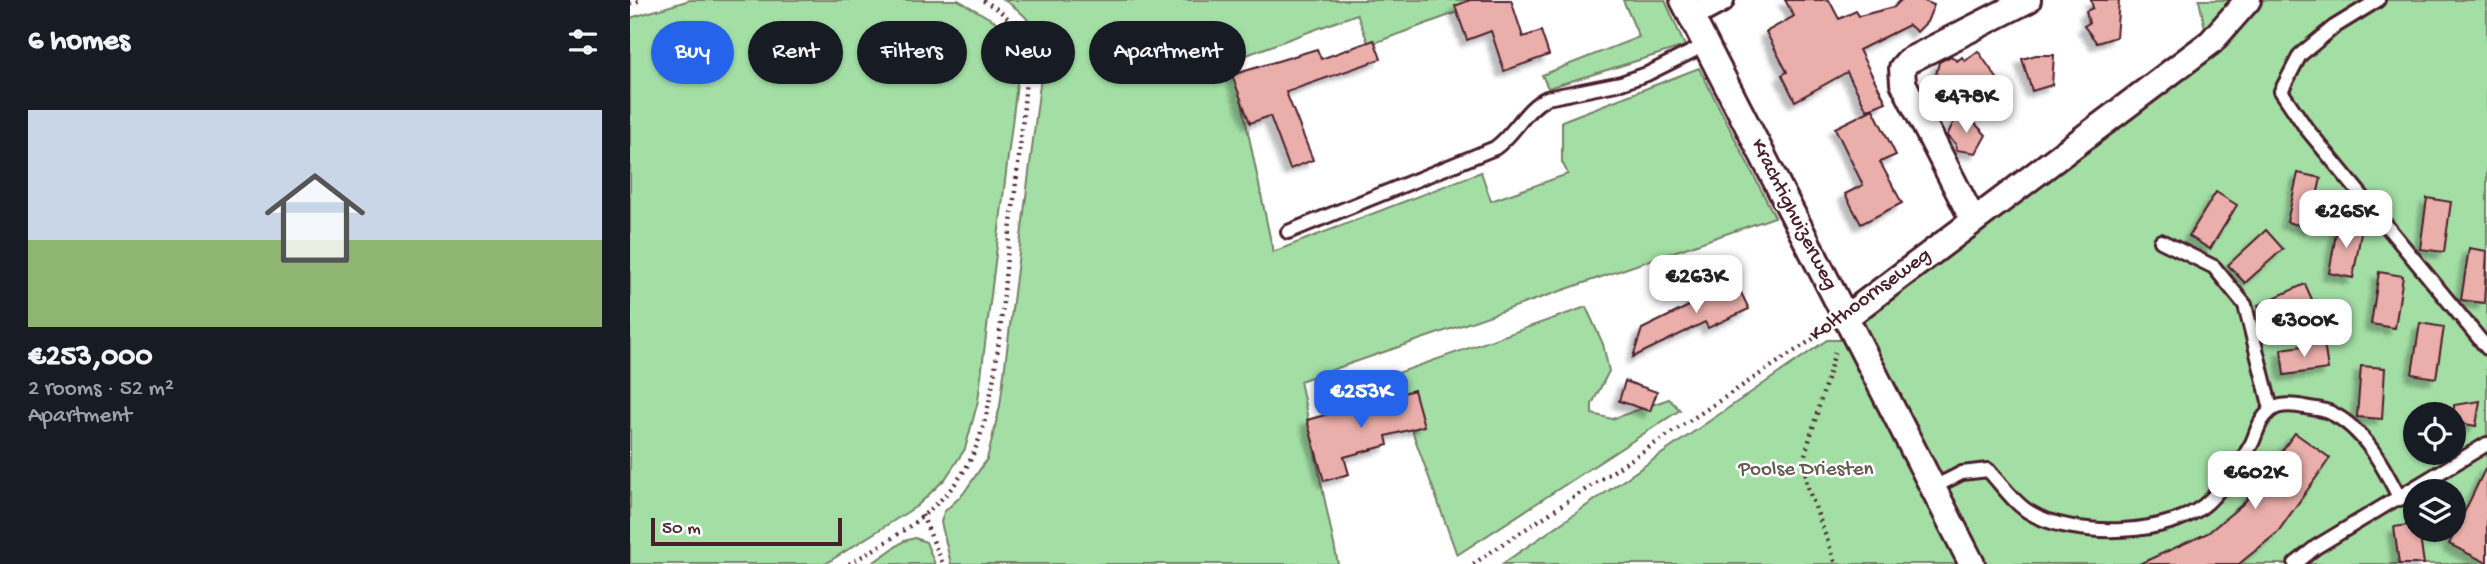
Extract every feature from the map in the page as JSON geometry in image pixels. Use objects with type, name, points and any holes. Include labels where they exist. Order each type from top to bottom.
[{"type":"street","name":"Krachtighuizerweg","points":[[1721,0],[1687,8],[1972,564]]},
{"type":"street","points":[[1973,220],[1903,83],[1902,68],[1908,61],[2028,0]]},
{"type":"street","name":"Kolthoornseweg","points":[[1845,318],[2211,42],[2248,0]]},
{"type":"lane","points":[[2378,0],[2334,27],[2300,55],[2281,91],[2306,128],[2487,348]]},
{"type":"lane","points":[[1288,232],[1495,148],[1508,139],[1537,103],[1547,98],[1621,83],[1647,74],[1705,45]]},
{"type":"lane","points":[[2161,241],[2214,267],[2245,305],[2272,409]]},
{"type":"lane","points":[[1932,488],[1962,473],[1988,470],[2029,512],[2054,521],[2106,530],[2133,530],[2165,525],[2185,519],[2208,502],[2235,472],[2260,421],[2272,409],[2294,405],[2331,412],[2359,434],[2381,463],[2400,499]]},
{"type":"lane","points":[[2295,564],[2316,547],[2400,499],[2487,444]]},
{"type":"path","points":[[630,4],[641,0]]},
{"type":"path","points":[[849,564],[890,540],[922,516],[955,483],[975,451],[999,338],[1027,44],[1018,28],[1000,10],[982,0]]},
{"type":"path","points":[[1836,564],[1807,485],[1804,458],[1845,318]]},
{"type":"path","name":"Kolthoornseweg","points":[[1472,564],[1845,318]]},
{"type":"path","points":[[922,516],[935,539],[943,564]]},
{"type":"green space","points":[[690,0],[958,0],[994,21],[981,21],[981,84],[1017,84],[978,401],[965,449],[945,479],[917,506],[825,564],[630,564],[630,18]]},
{"type":"green space","points":[[1004,0],[1490,0],[1369,45],[1357,14],[1246,55],[1246,21],[1089,21],[1089,84],[1238,84],[1273,252],[1481,172],[1491,201],[1568,174],[1562,162],[1562,121],[1699,68],[1775,217],[1300,381],[1338,564],[951,564],[941,522],[944,512],[963,494],[987,459],[1000,406],[1040,84],[1075,84],[1075,21],[1028,21]]},
{"type":"green space","points":[[1623,0],[1665,0],[1685,46],[1548,88],[1542,75],[1639,37]]},
{"type":"green space","points":[[2199,0],[2242,0],[2207,38]]},
{"type":"green space","points":[[2255,0],[2487,0],[2487,564],[1986,564],[1855,317],[2064,169],[2163,89]]},
{"type":"green space","points":[[1586,307],[1603,344],[1609,371],[1592,404],[1592,414],[1612,419],[1669,399],[1680,410],[1457,555],[1392,375]]},
{"type":"green space","name":"Poolse Driesten","points":[[1827,340],[1844,340],[1959,564],[1502,564]]},
{"type":"green space","points":[[915,538],[926,542],[935,564],[871,564],[904,541]]},
{"type":"building","points":[[1470,0],[1511,0],[1523,37],[1541,31],[1549,55],[1504,71],[1491,31],[1467,40],[1455,6]]},
{"type":"building","points":[[1785,0],[1829,0],[1839,19],[1856,11],[1859,16],[1894,7],[1901,0],[1922,0],[1934,5],[1927,22],[1917,32],[1909,25],[1859,50],[1886,102],[1867,110],[1847,72],[1795,101],[1782,75],[1787,72],[1766,32],[1794,16]]},
{"type":"building","points":[[2091,0],[2119,0],[2116,37],[2097,43],[2084,26],[2089,23],[2086,11],[2093,8]]},
{"type":"building","points":[[1374,40],[1381,59],[1286,92],[1313,160],[1290,169],[1270,116],[1250,123],[1235,84],[1246,84],[1246,71],[1317,49],[1321,59]]},
{"type":"building","points":[[1978,51],[2001,84],[1978,103],[1934,83],[1939,62],[1951,56],[1957,61],[1962,57],[1965,61]]},
{"type":"building","points":[[2036,55],[2054,55],[2052,85],[2032,91],[2022,59]]},
{"type":"building","points":[[1873,109],[1896,155],[1880,162],[1902,203],[1861,224],[1845,194],[1863,185],[1835,128]]},
{"type":"building","points":[[1965,113],[1986,135],[1976,153],[1956,150],[1956,144],[1947,136],[1953,123]]},
{"type":"building","points":[[2298,173],[2321,178],[2310,228],[2287,222]]},
{"type":"building","points":[[2216,192],[2237,205],[2210,249],[2189,236]]},
{"type":"building","points":[[2427,198],[2451,202],[2444,252],[2420,249]]},
{"type":"building","points":[[2338,223],[2362,227],[2353,278],[2329,273]]},
{"type":"building","points":[[2266,230],[2283,249],[2245,283],[2228,265]]},
{"type":"building","points":[[2469,248],[2487,251],[2484,303],[2461,300]]},
{"type":"building","points":[[2379,272],[2403,276],[2395,328],[2371,324]]},
{"type":"building","points":[[1733,276],[1749,309],[1708,328],[1705,322],[1633,357],[1642,329],[1695,303],[1692,297]]},
{"type":"building","points":[[2305,284],[2315,306],[2267,327],[2258,305]]},
{"type":"building","points":[[2420,323],[2444,327],[2436,378],[2412,374]]},
{"type":"building","points":[[2324,343],[2328,369],[2284,375],[2281,349]]},
{"type":"building","points":[[2361,366],[2385,368],[2382,419],[2357,417]]},
{"type":"building","points":[[1625,381],[1657,392],[1650,411],[1619,401]]},
{"type":"building","points":[[1414,390],[1424,426],[1386,436],[1388,445],[1344,457],[1349,474],[1324,481],[1307,420]]},
{"type":"building","points":[[2480,401],[2476,426],[2466,424],[2466,403]]},
{"type":"building","points":[[2295,433],[2330,458],[2277,533],[2239,564],[2139,564],[2208,533],[2244,503]]},
{"type":"building","points":[[2487,465],[2487,563],[2449,544],[2466,542],[2466,509]]},
{"type":"building","points":[[2403,526],[2403,542],[2421,542],[2424,564],[2399,564],[2394,527]]}]
